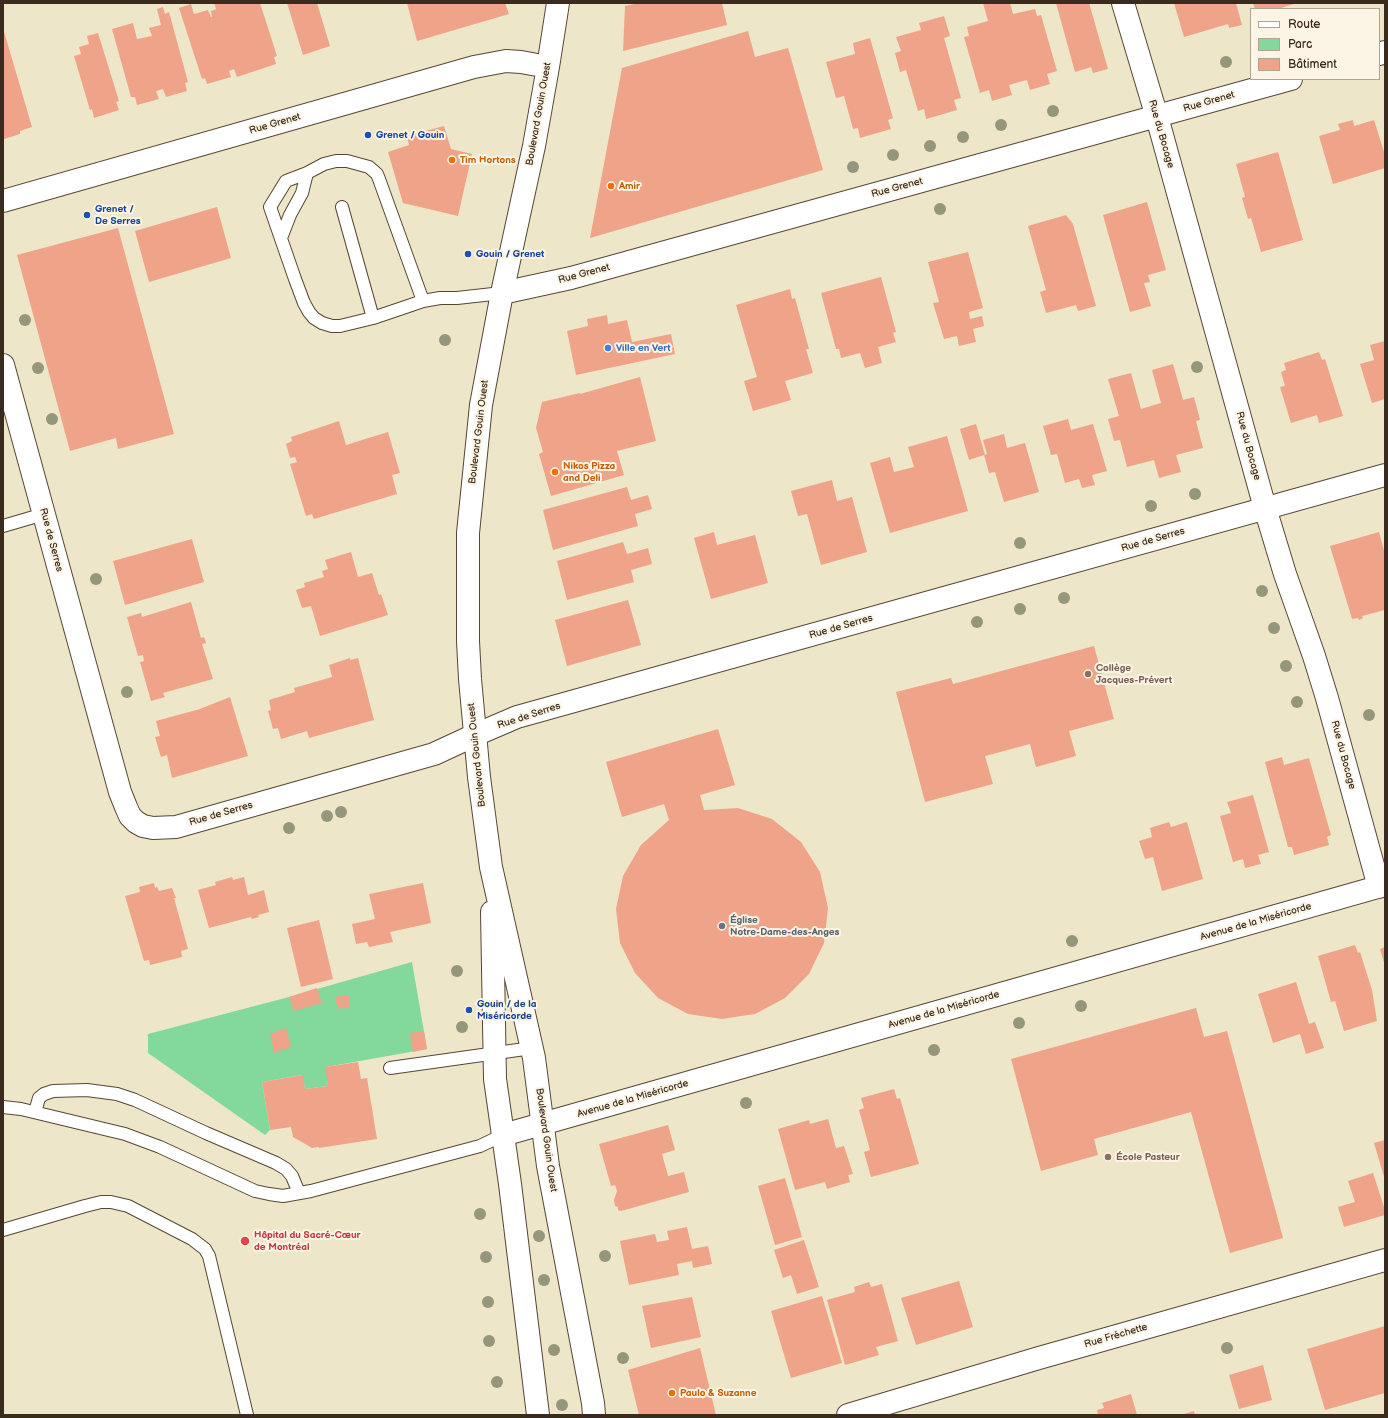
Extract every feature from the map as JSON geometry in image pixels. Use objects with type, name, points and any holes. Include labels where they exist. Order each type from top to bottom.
[{"type":"street","name":"Boulevard Gouin Ouest","points":[[558,3],[533,153],[502,293],[481,405],[468,533],[468,641],[475,735],[491,867],[532,1048],[548,1166],[593,1402],[594,1415]]},
{"type":"street","name":"Rue du Bocage","points":[[1123,3],[1157,117],[1265,508],[1285,574],[1314,656],[1382,886]]},
{"type":"street","name":"Rue Grenet","points":[[3,201],[474,67],[506,62],[521,62],[548,67]]},
{"type":"street","name":"Rue Grenet","points":[[502,293],[571,278],[1287,80]]},
{"type":"street","name":"Rue de Serres","points":[[3,365],[120,792],[130,816],[143,826],[153,828],[176,827],[434,754],[517,718],[1385,475]]},
{"type":"street","name":"Boulevard Gouin Ouest","points":[[491,867],[495,1079],[510,1184],[538,1415]]},
{"type":"street","name":"Avenue de la Miséricorde","points":[[503,1135],[1382,886]]},
{"type":"street","name":"Rue Fréchette","points":[[848,1415],[1046,1356],[1385,1260]]},
{"type":"lane","points":[[423,301],[377,174],[368,167],[347,161],[336,161],[324,164],[307,173],[286,181],[270,207],[304,303],[314,318],[322,323],[332,326],[340,326],[373,318],[423,301],[440,298],[457,298],[502,293]]},
{"type":"lane","points":[[281,238],[290,215],[302,193],[307,173]]},
{"type":"lane","points":[[342,207],[373,318]]},
{"type":"lane","points":[[3,526],[44,514]]},
{"type":"lane","points":[[390,1068],[532,1048]]},
{"type":"lane","points":[[35,1112],[39,1098],[44,1094],[53,1091],[87,1090],[117,1094],[134,1100],[276,1163],[286,1169],[292,1176],[299,1193]]},
{"type":"lane","points":[[3,1107],[35,1112],[125,1134],[160,1147],[255,1191],[283,1196],[480,1146],[503,1135]]},
{"type":"lane","points":[[3,1230],[89,1204],[111,1202],[128,1206],[192,1239],[205,1248],[209,1256],[247,1415]]},
{"type":"green space","points":[[412,962],[427,1049],[326,1067],[328,1086],[305,1089],[302,1075],[262,1082],[270,1130],[265,1135],[148,1053],[148,1034],[289,997]]},
{"type":"building","points":[[214,3],[260,3],[277,56],[274,57],[276,64],[237,77],[234,69],[229,71],[231,77],[207,84],[205,78],[202,79],[179,8],[191,4],[194,14],[208,10],[212,17],[211,11],[216,9]]},
{"type":"building","points":[[287,3],[317,3],[330,46],[303,55]]},
{"type":"building","points":[[407,3],[505,3],[509,14],[417,41]]},
{"type":"building","points":[[639,3],[722,3],[727,25],[623,51],[625,6]]},
{"type":"building","points":[[983,3],[1010,3],[1013,14],[1035,9],[1037,16],[1041,15],[1057,71],[1047,74],[1050,84],[1030,90],[1027,80],[1019,82],[1009,85],[1012,95],[992,101],[989,90],[980,93],[964,37],[969,36],[967,27],[988,21]]},
{"type":"building","points":[[1056,3],[1089,3],[1108,69],[1093,73],[1091,67],[1075,72]]},
{"type":"building","points":[[1174,3],[1236,3],[1242,25],[1229,28],[1228,24],[1184,37]]},
{"type":"building","points":[[1253,3],[1297,3],[1281,8],[1255,8]]},
{"type":"building","points":[[163,7],[165,14],[169,12],[188,82],[185,83],[187,91],[166,97],[163,89],[156,91],[159,99],[137,105],[135,97],[131,97],[112,29],[133,23],[137,39],[152,36],[149,28],[161,25],[157,9]]},
{"type":"building","points":[[944,16],[950,36],[944,38],[961,98],[954,100],[957,110],[926,119],[924,109],[918,111],[906,70],[900,72],[895,53],[901,51],[896,37],[921,30],[919,23]]},
{"type":"building","points":[[3,28],[32,127],[20,131],[20,134],[4,139]]},
{"type":"building","points":[[748,31],[755,57],[788,48],[823,170],[590,238],[622,68]]},
{"type":"building","points":[[98,33],[119,101],[116,102],[119,110],[94,118],[92,109],[90,110],[74,56],[81,54],[79,47],[89,44],[87,36]]},
{"type":"building","points":[[870,38],[893,118],[888,120],[891,129],[860,138],[858,128],[853,129],[844,96],[836,98],[826,62],[855,54],[853,43]]},
{"type":"building","points":[[1353,120],[1354,126],[1374,120],[1385,155],[1385,168],[1333,184],[1319,136],[1340,130],[1338,124]]},
{"type":"building","points":[[444,126],[451,149],[472,154],[458,216],[403,203],[388,152],[409,145],[407,136]]},
{"type":"building","points":[[1278,152],[1303,240],[1261,252],[1251,218],[1248,219],[1242,198],[1245,197],[1236,164]]},
{"type":"building","points":[[1147,202],[1166,270],[1148,275],[1150,282],[1144,283],[1151,306],[1130,312],[1103,215]]},
{"type":"building","points":[[217,207],[231,258],[149,282],[135,231]]},
{"type":"building","points":[[1066,215],[1073,224],[1096,306],[1078,311],[1076,305],[1046,313],[1040,292],[1046,290],[1028,226]]},
{"type":"building","points":[[118,228],[174,434],[118,449],[116,438],[70,451],[17,255]]},
{"type":"building","points":[[968,252],[983,308],[969,312],[970,319],[982,316],[984,326],[973,329],[976,342],[959,346],[957,336],[944,339],[933,303],[939,302],[928,262]]},
{"type":"building","points":[[881,277],[896,332],[893,333],[896,342],[878,347],[882,363],[865,368],[860,353],[841,358],[839,349],[836,349],[821,293]]},
{"type":"building","points":[[790,289],[792,299],[795,298],[809,349],[806,349],[813,373],[785,381],[791,400],[753,411],[744,381],[757,377],[736,305]]},
{"type":"building","points":[[607,315],[608,324],[627,320],[632,342],[671,334],[675,354],[576,375],[567,331],[588,326],[587,319]]},
{"type":"building","points":[[1385,341],[1385,399],[1372,403],[1360,364],[1374,360],[1370,345]]},
{"type":"building","points":[[1319,352],[1322,360],[1325,359],[1343,416],[1319,423],[1317,415],[1291,423],[1280,387],[1285,386],[1281,372],[1286,370],[1284,363]]},
{"type":"building","points":[[1173,364],[1183,400],[1194,397],[1200,420],[1196,421],[1203,448],[1176,455],[1181,472],[1159,478],[1154,460],[1127,467],[1120,440],[1114,441],[1108,419],[1119,416],[1108,379],[1131,373],[1141,409],[1161,403],[1152,370]]},
{"type":"building","points":[[640,377],[656,441],[617,451],[624,475],[551,496],[539,454],[543,452],[536,428],[542,402],[580,394]]},
{"type":"building","points":[[1068,419],[1071,430],[1093,424],[1107,471],[1092,475],[1095,485],[1082,488],[1079,479],[1065,483],[1057,454],[1051,455],[1043,426]]},
{"type":"building","points":[[339,421],[346,445],[388,432],[400,473],[392,475],[397,494],[314,519],[312,514],[306,516],[290,464],[297,462],[295,457],[290,458],[286,444],[292,441],[291,437]]},
{"type":"building","points":[[976,424],[985,455],[987,454],[983,440],[1004,434],[1007,448],[1025,443],[1039,492],[1004,502],[995,472],[989,473],[984,455],[969,460],[960,429]]},
{"type":"building","points":[[947,436],[968,511],[890,533],[870,463],[890,457],[894,472],[914,467],[908,447]]},
{"type":"building","points":[[832,480],[837,501],[852,497],[867,552],[821,565],[807,514],[798,516],[791,491]]},
{"type":"building","points":[[627,487],[631,500],[648,495],[652,509],[635,514],[638,526],[553,550],[543,510]]},
{"type":"building","points":[[714,532],[717,545],[755,535],[768,583],[711,599],[694,538]]},
{"type":"building","points":[[1379,532],[1385,554],[1385,610],[1362,616],[1363,618],[1359,620],[1358,618],[1352,619],[1330,546]]},
{"type":"building","points":[[192,539],[204,582],[125,605],[113,561]]},
{"type":"building","points":[[623,542],[627,554],[648,548],[652,564],[631,570],[634,582],[567,600],[557,561]]},
{"type":"building","points":[[351,552],[358,577],[372,573],[379,595],[381,594],[388,615],[320,636],[311,606],[302,608],[296,590],[305,587],[304,583],[324,577],[322,571],[328,569],[325,560]]},
{"type":"building","points":[[628,600],[641,645],[567,666],[555,620]]},
{"type":"building","points":[[191,602],[201,638],[204,637],[206,643],[202,644],[213,679],[163,693],[165,697],[151,701],[140,662],[144,661],[143,655],[138,656],[127,617],[141,613],[142,617]]},
{"type":"building","points":[[1094,646],[1114,719],[1069,731],[1076,756],[1036,767],[1030,744],[985,756],[993,784],[925,802],[896,692],[951,678],[953,684]]},
{"type":"building","points":[[350,658],[350,660],[358,658],[374,720],[309,738],[307,731],[281,739],[278,728],[273,729],[268,711],[271,710],[269,700],[295,692],[294,688],[332,677],[329,665]]},
{"type":"building","points":[[230,697],[248,756],[172,778],[167,755],[161,757],[155,737],[160,736],[156,721],[200,709]]},
{"type":"building","name":"Église Notre-Dame-des-Anges","points":[[718,729],[735,785],[700,795],[704,810],[738,808],[772,819],[801,842],[820,872],[828,908],[824,943],[809,974],[785,998],[755,1014],[722,1019],[688,1014],[658,998],[635,973],[620,943],[616,909],[623,876],[641,845],[669,820],[664,804],[622,817],[606,762]]},
{"type":"building","points":[[1282,757],[1284,765],[1309,758],[1331,835],[1327,837],[1329,845],[1294,855],[1292,847],[1288,847],[1265,762]]},
{"type":"building","points":[[1253,795],[1269,852],[1258,855],[1261,864],[1245,868],[1243,859],[1233,862],[1220,816],[1231,813],[1227,802]]},
{"type":"building","points":[[1169,822],[1171,827],[1187,822],[1203,879],[1162,891],[1153,857],[1145,859],[1139,841],[1152,837],[1150,828]]},
{"type":"building","points":[[232,877],[233,880],[244,877],[248,895],[264,890],[269,912],[258,915],[259,917],[252,919],[251,917],[209,928],[198,890],[216,885],[215,882]]},
{"type":"building","points":[[154,883],[155,888],[157,887],[159,891],[172,888],[176,898],[174,898],[188,949],[181,951],[182,957],[150,965],[149,960],[144,961],[125,896],[140,892],[139,887]]},
{"type":"building","points":[[423,883],[431,923],[390,932],[393,942],[369,947],[367,942],[356,944],[352,924],[375,919],[369,894]]},
{"type":"building","points":[[319,920],[333,979],[301,987],[287,928]]},
{"type":"building","points":[[1355,945],[1358,953],[1360,952],[1372,990],[1377,1021],[1344,1031],[1335,1001],[1331,1002],[1318,956]]},
{"type":"building","points":[[1385,947],[1385,966],[1380,949]]},
{"type":"building","points":[[1296,982],[1309,1024],[1315,1022],[1324,1048],[1306,1054],[1300,1034],[1273,1043],[1258,994]]},
{"type":"building","points":[[317,988],[322,1003],[294,1011],[289,997]]},
{"type":"building","points":[[349,995],[349,1007],[338,1009],[335,997]]},
{"type":"building","points":[[1196,1008],[1204,1037],[1227,1031],[1283,1238],[1230,1253],[1191,1112],[1094,1139],[1098,1155],[1041,1171],[1011,1059]]},
{"type":"building","points":[[286,1028],[291,1047],[274,1053],[270,1034]]},
{"type":"building","points":[[424,1031],[427,1049],[413,1052],[410,1033]]},
{"type":"building","points":[[358,1062],[361,1079],[367,1078],[377,1139],[312,1148],[293,1137],[291,1127],[270,1130],[262,1082],[303,1075],[305,1089],[328,1086],[325,1067]]},
{"type":"building","points":[[894,1089],[897,1099],[900,1098],[919,1164],[871,1177],[864,1152],[870,1150],[859,1110],[864,1108],[861,1098]]},
{"type":"building","points":[[828,1119],[836,1148],[844,1146],[853,1174],[848,1175],[850,1182],[827,1189],[825,1182],[795,1190],[778,1129],[809,1120],[810,1124]]},
{"type":"building","points":[[668,1125],[675,1150],[662,1154],[668,1176],[684,1172],[689,1192],[621,1211],[618,1210],[618,1207],[615,1206],[614,1200],[617,1191],[615,1185],[611,1186],[599,1144]]},
{"type":"building","points":[[1385,1140],[1385,1180],[1374,1143]]},
{"type":"building","points":[[1373,1173],[1385,1210],[1385,1215],[1344,1227],[1338,1207],[1355,1202],[1348,1181]]},
{"type":"building","points":[[785,1178],[802,1237],[775,1245],[758,1186]]},
{"type":"building","points":[[687,1227],[692,1249],[708,1246],[712,1264],[693,1268],[692,1261],[677,1264],[679,1275],[629,1285],[620,1241],[655,1234],[657,1242],[669,1240],[667,1231]]},
{"type":"building","points":[[804,1240],[819,1287],[797,1294],[791,1275],[783,1278],[774,1250]]},
{"type":"building","points":[[959,1281],[973,1327],[916,1345],[901,1298]]},
{"type":"building","points":[[869,1282],[871,1287],[882,1284],[898,1341],[876,1347],[879,1355],[845,1365],[827,1300],[855,1292],[854,1287]]},
{"type":"building","points":[[822,1296],[842,1363],[791,1378],[771,1311]]},
{"type":"building","points":[[692,1297],[701,1337],[651,1348],[642,1306]]},
{"type":"building","points":[[1385,1326],[1385,1393],[1325,1410],[1307,1349]]},
{"type":"building","name":"Paulo & Suzanne","points":[[700,1348],[716,1415],[639,1415],[628,1370]]},
{"type":"building","points":[[1263,1365],[1272,1400],[1239,1409],[1229,1375]]},
{"type":"building","points":[[1131,1394],[1137,1415],[1098,1415],[1097,1410],[1104,1408],[1102,1403]]},
{"type":"building","points":[[1194,1411],[1195,1415],[1181,1415]]},
{"type":"place","name":"Grenet / Gouin","points":[[368,135]]},
{"type":"place","name":"Tim Hortons","points":[[452,160]]},
{"type":"place","name":"Amir","points":[[611,186]]},
{"type":"place","name":"Grenet / De Serres","points":[[87,215]]},
{"type":"place","name":"Gouin / Grenet","points":[[468,254]]},
{"type":"place","name":"Ville en Vert","points":[[608,348]]},
{"type":"place","name":"Nikos Pizza and Deli","points":[[555,472]]},
{"type":"place","name":"Collège Jacques-Prévert","points":[[1088,674]]},
{"type":"place","name":"Église Notre-Dame-des-Anges","points":[[722,926]]},
{"type":"place","name":"Gouin / de la Miséricorde","points":[[469,1010]]},
{"type":"place","name":"École Pasteur","points":[[1108,1157]]},
{"type":"place","name":"Hôpital du Sacré-Cœur de Montréal","points":[[245,1241]]},
{"type":"place","name":"Paulo & Suzanne","points":[[672,1393]]}]
